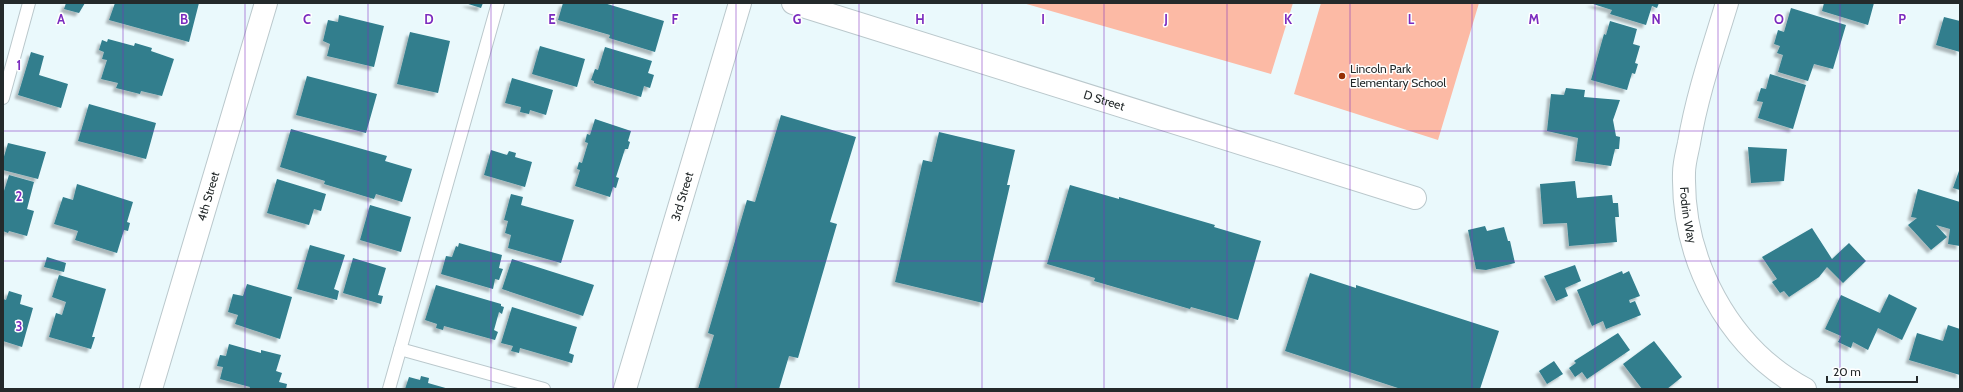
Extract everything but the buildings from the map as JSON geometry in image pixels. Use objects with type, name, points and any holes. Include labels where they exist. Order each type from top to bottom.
[{"type":"street","name":"4th Street","points":[[151,389],[266,3]]},
{"type":"street","name":"3rd Street","points":[[625,389],[740,3]]},
{"type":"street","name":"D Street","points":[[793,3],[1415,198]]},
{"type":"street","name":"Fodrin Way","points":[[1727,3],[1694,114],[1684,173],[1689,232],[1708,288],[1741,338],[1785,378],[1805,389]]},
{"type":"lane","points":[[3,98],[30,3]]},
{"type":"lane","points":[[389,389],[498,3]]},
{"type":"lane","points":[[400,349],[544,389]]},
{"type":"shaded area","points":[[1023,3],[1293,3],[1271,74]]},
{"type":"shaded area","points":[[1321,3],[1479,3],[1438,140],[1294,94]]},
{"type":"place","name":"Lincoln Park Elementary School","points":[[1342,76]]}]
